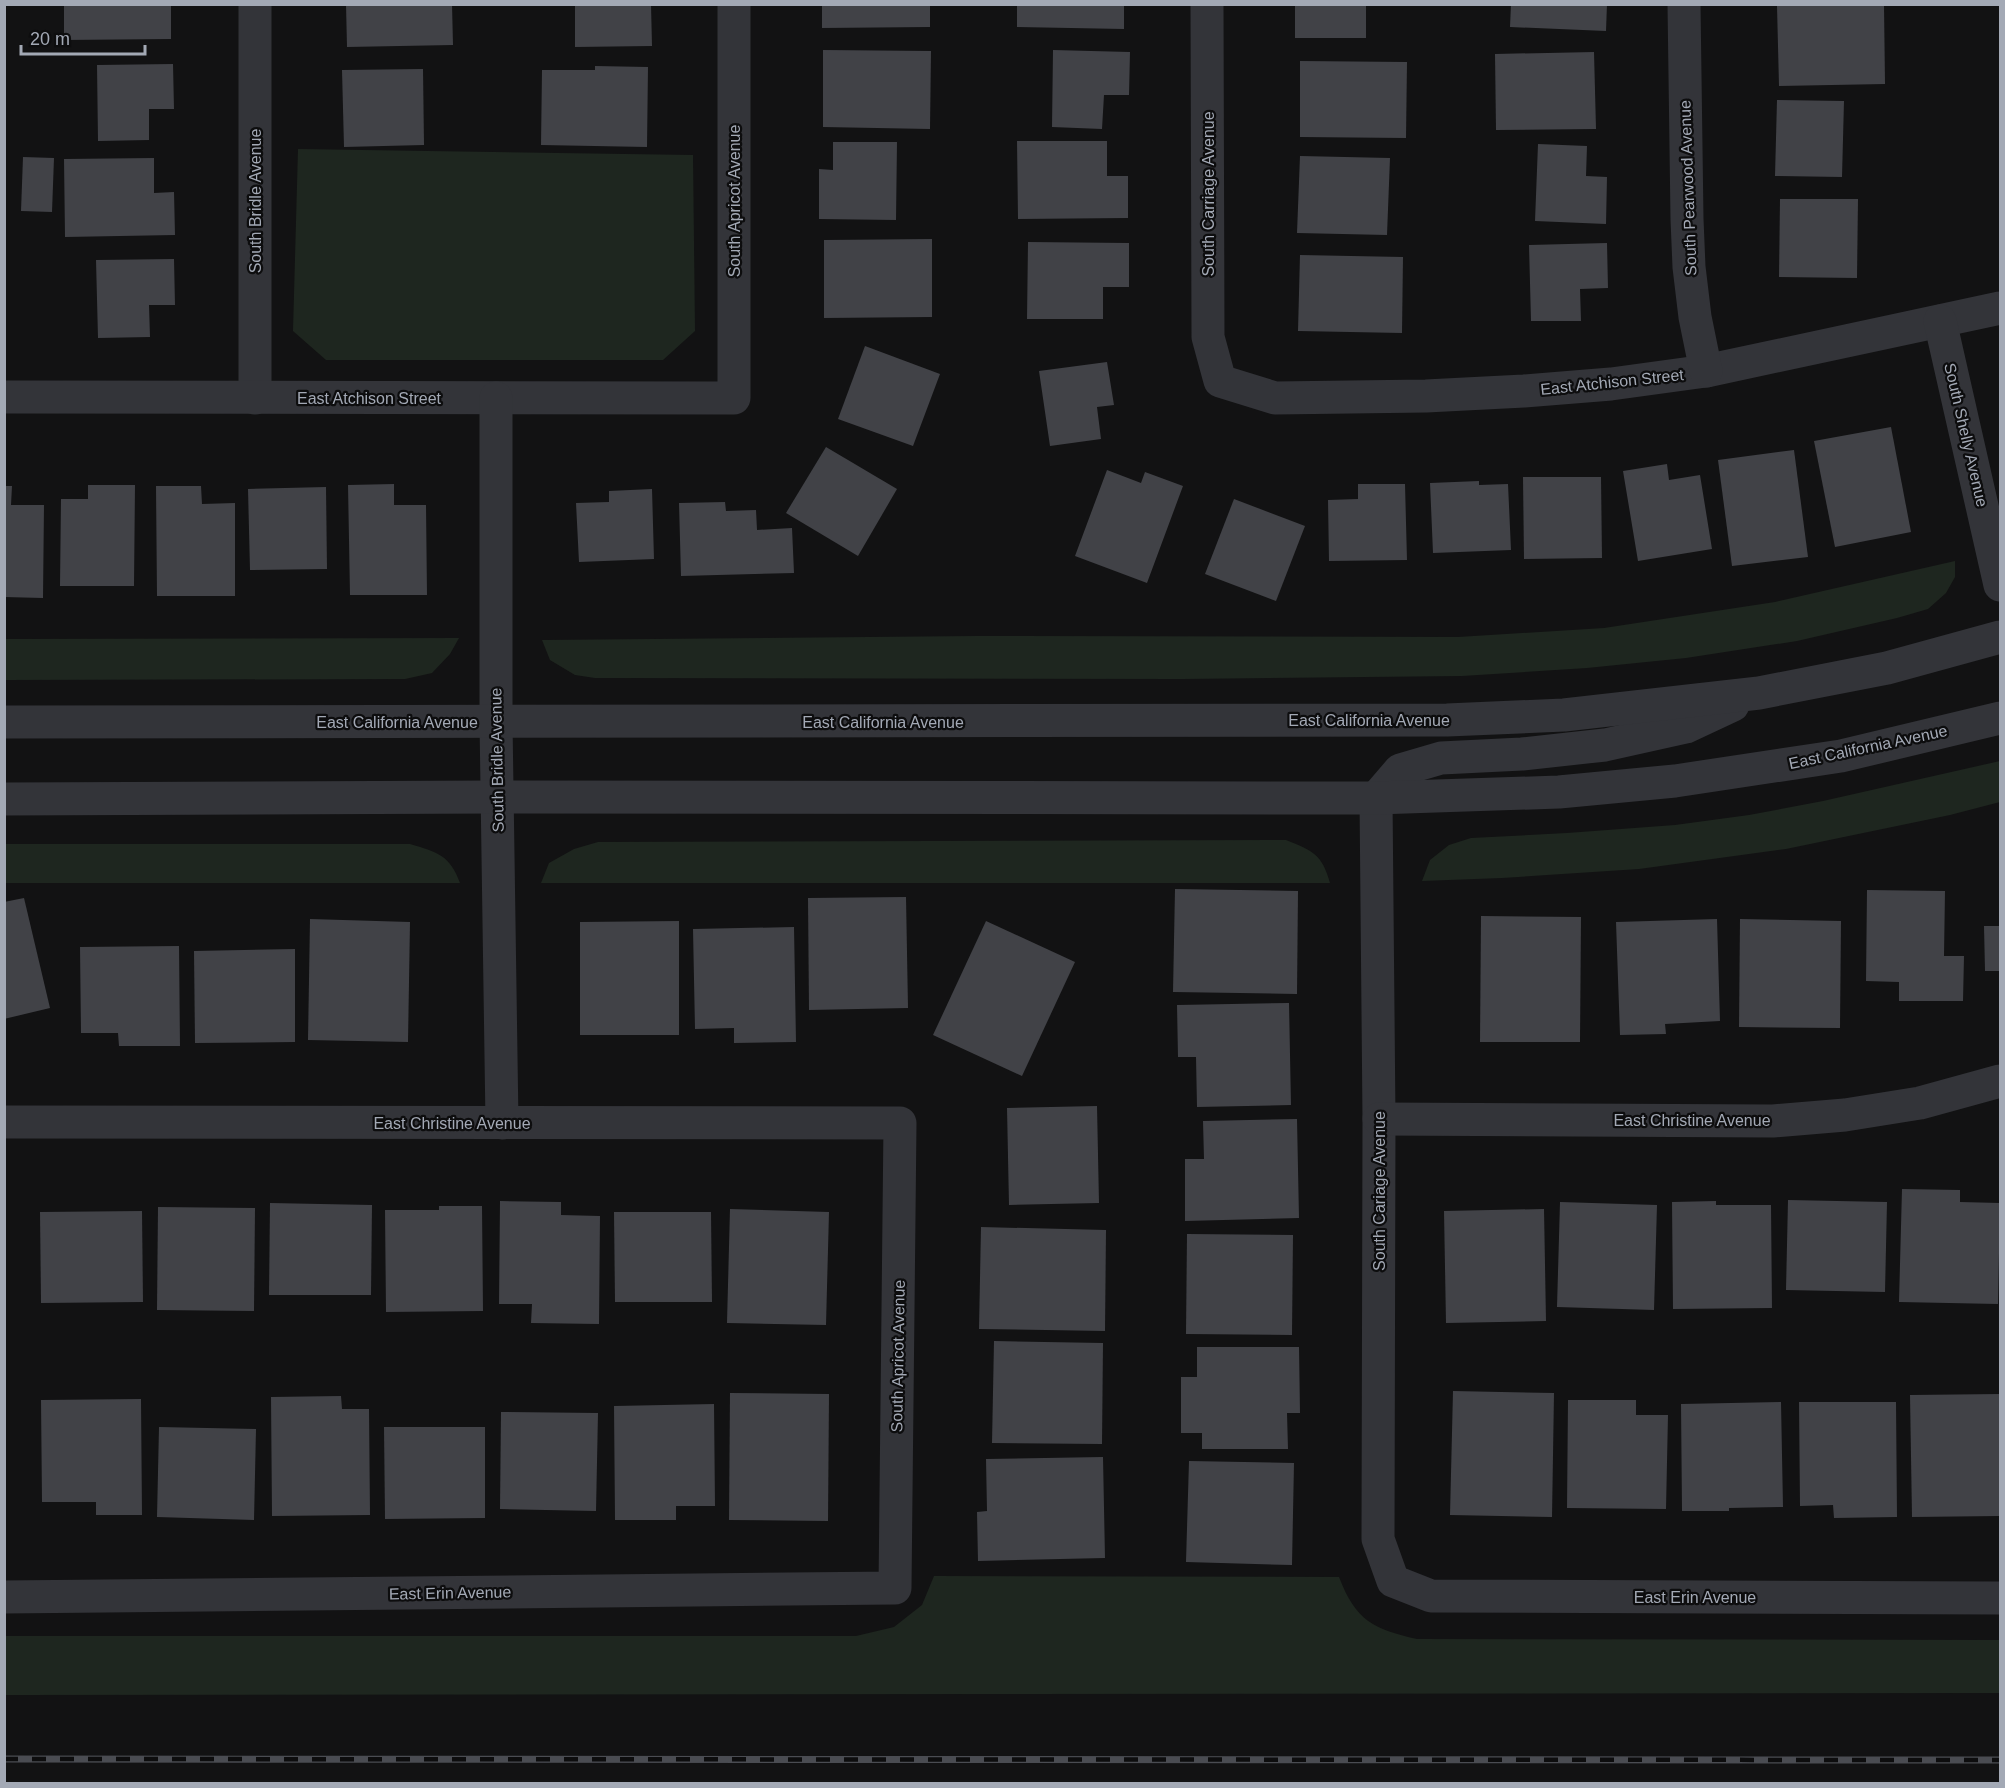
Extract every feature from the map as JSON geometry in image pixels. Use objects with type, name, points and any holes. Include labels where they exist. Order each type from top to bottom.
[{"type":"street","name":"South Bridle Avenue","points":[[255,4],[255,398]]},
{"type":"street","name":"South Apricot Avenue","points":[[734,4],[734,398]]},
{"type":"street","name":"South Carriage Avenue","points":[[1207,4],[1208,337],[1220,381]]},
{"type":"street","name":"South Pearwood Avenue","points":[[1684,4],[1689,255],[1695,317],[1706,371]]},
{"type":"street","name":"East Atchison Street","points":[[1220,381],[1275,398],[1524,392],[1611,384],[1706,371],[2001,308]]},
{"type":"street","name":"South Shelly Avenue","points":[[1940,321],[2001,585]]},
{"type":"street","name":"East Atchison Street","points":[[4,397],[734,398]]},
{"type":"street","name":"South Bridle Avenue","points":[[496,398],[496,722],[502,1123]]},
{"type":"street","name":"East California Avenue","points":[[4,722],[1447,720],[1564,715],[1759,693],[1887,668],[2001,637]]},
{"type":"street","name":"East California Avenue","points":[[1376,798],[1400,770],[1442,758],[1522,754],[1605,745],[1686,727],[1759,693]]},
{"type":"street","name":"East California Avenue","points":[[4,799],[1376,798],[1559,792],[1675,781],[1841,756],[2001,718]]},
{"type":"street","name":"South Cariage Avenue","points":[[1376,798],[1379,1119],[1378,1539],[1394,1581]]},
{"type":"street","name":"East Christine Avenue","points":[[1379,1119],[1773,1121],[1845,1115],[1920,1103],[2001,1081]]},
{"type":"street","name":"East Christine Avenue","points":[[4,1122],[900,1123]]},
{"type":"street","name":"South Apricot Avenue","points":[[895,1588],[900,1123]]},
{"type":"street","name":"East Erin Avenue","points":[[1394,1581],[1431,1596],[2001,1598]]},
{"type":"street","name":"East Erin Avenue","points":[[4,1597],[895,1588]]},
{"type":"shaded area","points":[[298,149],[693,155],[695,331],[663,360],[326,360],[293,331]]},
{"type":"shaded area","points":[[1955,561],[1955,577],[1946,593],[1928,609],[1897,618],[1797,641],[1686,658],[1587,668],[1462,676],[1182,679],[595,678],[575,675],[550,660],[542,640],[975,636],[1458,637],[1604,628],[1775,602]]},
{"type":"shaded area","points":[[459,638],[450,654],[432,673],[405,679],[5,680],[5,639]]},
{"type":"shaded area","points":[[2000,761],[2000,802],[1950,815],[1786,849],[1639,869],[1422,881],[1430,860],[1449,845],[1471,838],[1675,825],[1749,815],[1823,801]]},
{"type":"shaded area","points":[[1286,840],[1315,855],[1324,866],[1330,883],[541,883],[549,863],[574,849],[598,842]]},
{"type":"shaded area","points":[[5,844],[410,844],[435,852],[447,860],[460,883],[5,883]]},
{"type":"shaded area","points":[[934,1576],[1339,1577],[1352,1604],[1368,1621],[1377,1627],[1417,1639],[2000,1640],[2000,1693],[5,1695],[5,1636],[856,1636],[894,1627],[922,1605]]},
{"type":"building","points":[[64,4],[171,4],[171,39],[64,40]]},
{"type":"building","points":[[346,4],[452,4],[453,45],[347,47]]},
{"type":"building","points":[[575,4],[651,4],[652,46],[575,47]]},
{"type":"building","points":[[822,4],[930,4],[930,27],[822,28]]},
{"type":"building","points":[[1017,4],[1124,4],[1124,29],[1017,27]]},
{"type":"building","points":[[1295,4],[1366,4],[1366,38],[1295,38]]},
{"type":"building","points":[[1511,4],[1607,4],[1606,31],[1510,27]]},
{"type":"building","points":[[1884,5],[1885,84],[1779,86],[1777,6]]},
{"type":"building","points":[[823,50],[931,51],[930,129],[823,127]]},
{"type":"building","points":[[1053,50],[1130,52],[1129,95],[1104,95],[1102,129],[1052,127]]},
{"type":"building","points":[[1594,52],[1596,129],[1496,130],[1495,54]]},
{"type":"building","points":[[1300,61],[1407,62],[1406,138],[1300,137]]},
{"type":"building","points":[[173,64],[174,109],[149,109],[149,140],[98,141],[97,65]]},
{"type":"building","points":[[595,66],[648,67],[647,147],[541,145],[542,70],[595,70]]},
{"type":"building","points":[[423,69],[424,145],[344,147],[342,70]]},
{"type":"building","points":[[1777,100],[1844,101],[1842,177],[1775,176]]},
{"type":"building","points":[[1017,141],[1107,141],[1107,176],[1128,176],[1128,218],[1018,219]]},
{"type":"building","points":[[833,142],[897,142],[896,220],[819,219],[819,169],[833,170]]},
{"type":"building","points":[[1538,144],[1587,146],[1586,176],[1607,177],[1606,224],[1535,221]]},
{"type":"building","points":[[1300,156],[1390,158],[1387,235],[1297,233]]},
{"type":"building","points":[[23,157],[54,158],[52,212],[21,211]]},
{"type":"building","points":[[154,158],[154,193],[174,192],[175,235],[65,237],[64,159]]},
{"type":"building","points":[[1780,199],[1858,199],[1857,278],[1779,277]]},
{"type":"building","points":[[932,239],[932,317],[824,318],[824,240]]},
{"type":"building","points":[[1028,242],[1129,243],[1129,287],[1103,287],[1103,319],[1027,319]]},
{"type":"building","points":[[1607,243],[1608,288],[1580,289],[1581,321],[1531,321],[1529,245]]},
{"type":"building","points":[[1300,255],[1403,257],[1402,333],[1298,331]]},
{"type":"building","points":[[174,259],[175,305],[149,305],[150,337],[98,338],[96,260]]},
{"type":"building","points":[[865,346],[940,374],[913,446],[838,419]]},
{"type":"building","points":[[1107,362],[1114,405],[1097,407],[1101,439],[1050,446],[1039,371]]},
{"type":"building","points":[[1891,427],[1911,532],[1835,547],[1814,441]]},
{"type":"building","points":[[826,447],[897,489],[858,556],[786,513]]},
{"type":"building","points":[[1794,450],[1808,557],[1732,566],[1718,460]]},
{"type":"building","points":[[1667,464],[1669,480],[1700,475],[1712,549],[1638,561],[1623,471]]},
{"type":"building","points":[[1107,470],[1141,483],[1145,472],[1183,486],[1147,583],[1075,556]]},
{"type":"building","points":[[1523,477],[1601,477],[1602,558],[1524,559]]},
{"type":"building","points":[[1479,481],[1479,485],[1508,484],[1511,550],[1433,553],[1430,483]]},
{"type":"building","points":[[394,484],[394,505],[426,505],[427,595],[350,595],[348,485]]},
{"type":"building","points":[[1358,484],[1405,484],[1407,560],[1329,561],[1328,500],[1358,499]]},
{"type":"building","points":[[88,485],[135,485],[134,586],[60,586],[61,499],[88,499]]},
{"type":"building","points":[[4,486],[12,486],[11,505],[44,505],[43,598],[4,597]]},
{"type":"building","points":[[156,486],[201,486],[202,504],[235,503],[235,596],[157,596]]},
{"type":"building","points":[[326,487],[327,569],[250,570],[248,489]]},
{"type":"building","points":[[652,489],[654,559],[579,562],[576,503],[609,502],[609,491]]},
{"type":"building","points":[[1234,499],[1305,526],[1276,601],[1205,574]]},
{"type":"building","points":[[725,502],[726,511],[756,510],[757,530],[792,528],[794,573],[681,576],[679,503]]},
{"type":"building","points":[[1175,889],[1298,891],[1297,994],[1173,992]]},
{"type":"building","points":[[1867,890],[1945,891],[1944,956],[1964,956],[1963,1001],[1899,1001],[1899,982],[1866,981]]},
{"type":"building","points":[[906,897],[908,1008],[809,1010],[808,898]]},
{"type":"building","points":[[24,898],[50,1008],[4,1019],[4,902]]},
{"type":"building","points":[[1481,916],[1581,917],[1580,1042],[1480,1042]]},
{"type":"building","points":[[310,919],[410,922],[408,1042],[308,1040]]},
{"type":"building","points":[[1717,919],[1720,1021],[1665,1024],[1666,1034],[1620,1035],[1616,922]]},
{"type":"building","points":[[1740,919],[1841,921],[1840,1028],[1739,1027]]},
{"type":"building","points":[[679,921],[679,1035],[580,1035],[580,922]]},
{"type":"building","points":[[986,921],[1075,962],[1022,1076],[933,1035]]},
{"type":"building","points":[[1984,926],[2000,926],[2000,971],[1985,971]]},
{"type":"building","points":[[794,927],[796,1042],[734,1043],[734,1028],[695,1029],[693,929]]},
{"type":"building","points":[[179,946],[180,1046],[119,1046],[118,1033],[81,1033],[80,947]]},
{"type":"building","points":[[295,949],[295,1042],[195,1043],[194,951]]},
{"type":"building","points":[[1289,1003],[1291,1105],[1197,1107],[1196,1057],[1178,1057],[1177,1005]]},
{"type":"building","points":[[1097,1106],[1099,1203],[1009,1205],[1007,1108]]},
{"type":"building","points":[[1297,1119],[1299,1218],[1185,1221],[1185,1159],[1204,1159],[1203,1121]]},
{"type":"building","points":[[1902,1189],[1960,1190],[1960,1202],[2000,1203],[1998,1304],[1899,1302]]},
{"type":"building","points":[[1788,1200],[1887,1202],[1885,1292],[1786,1290]]},
{"type":"building","points":[[500,1201],[561,1202],[561,1215],[600,1216],[599,1324],[531,1323],[532,1304],[499,1304]]},
{"type":"building","points":[[1716,1201],[1716,1205],[1771,1205],[1772,1308],[1673,1309],[1672,1202]]},
{"type":"building","points":[[1560,1202],[1657,1205],[1654,1310],[1557,1307]]},
{"type":"building","points":[[270,1203],[372,1205],[371,1295],[269,1295]]},
{"type":"building","points":[[439,1206],[482,1206],[483,1311],[386,1312],[385,1210],[439,1210]]},
{"type":"building","points":[[158,1207],[255,1208],[254,1311],[157,1310]]},
{"type":"building","points":[[730,1209],[829,1212],[826,1325],[727,1323]]},
{"type":"building","points":[[1544,1209],[1546,1321],[1446,1323],[1444,1211]]},
{"type":"building","points":[[142,1211],[143,1302],[41,1303],[40,1212]]},
{"type":"building","points":[[614,1212],[711,1212],[712,1302],[615,1302]]},
{"type":"building","points":[[981,1227],[1106,1230],[1105,1331],[979,1329]]},
{"type":"building","points":[[1187,1234],[1293,1235],[1292,1335],[1186,1334]]},
{"type":"building","points":[[994,1341],[1103,1343],[1102,1444],[992,1443]]},
{"type":"building","points":[[1197,1347],[1299,1347],[1300,1413],[1287,1413],[1288,1449],[1202,1449],[1202,1433],[1181,1433],[1181,1377],[1197,1377]]},
{"type":"building","points":[[1453,1391],[1554,1393],[1552,1517],[1450,1515]]},
{"type":"building","points":[[730,1393],[829,1394],[828,1521],[729,1520]]},
{"type":"building","points":[[2000,1394],[2000,1516],[1912,1517],[1910,1395]]},
{"type":"building","points":[[341,1396],[342,1409],[369,1409],[370,1515],[272,1516],[271,1397]]},
{"type":"building","points":[[141,1399],[142,1515],[96,1515],[96,1502],[42,1502],[41,1400]]},
{"type":"building","points":[[1568,1400],[1636,1400],[1636,1415],[1668,1415],[1666,1509],[1567,1508]]},
{"type":"building","points":[[1781,1402],[1783,1507],[1729,1508],[1729,1511],[1682,1511],[1681,1404]]},
{"type":"building","points":[[1799,1402],[1896,1402],[1897,1517],[1834,1518],[1833,1505],[1800,1506]]},
{"type":"building","points":[[714,1404],[715,1506],[676,1506],[676,1520],[615,1520],[614,1406]]},
{"type":"building","points":[[501,1412],[598,1413],[596,1511],[500,1509]]},
{"type":"building","points":[[159,1427],[256,1429],[254,1520],[157,1517]]},
{"type":"building","points":[[384,1427],[485,1427],[485,1518],[385,1519]]},
{"type":"building","points":[[1103,1457],[1105,1558],[978,1561],[977,1512],[987,1511],[986,1459]]},
{"type":"building","points":[[1189,1461],[1294,1463],[1292,1565],[1186,1562]]},
{"type":"railway","points":[[4,1759],[2000,1760]]}]
